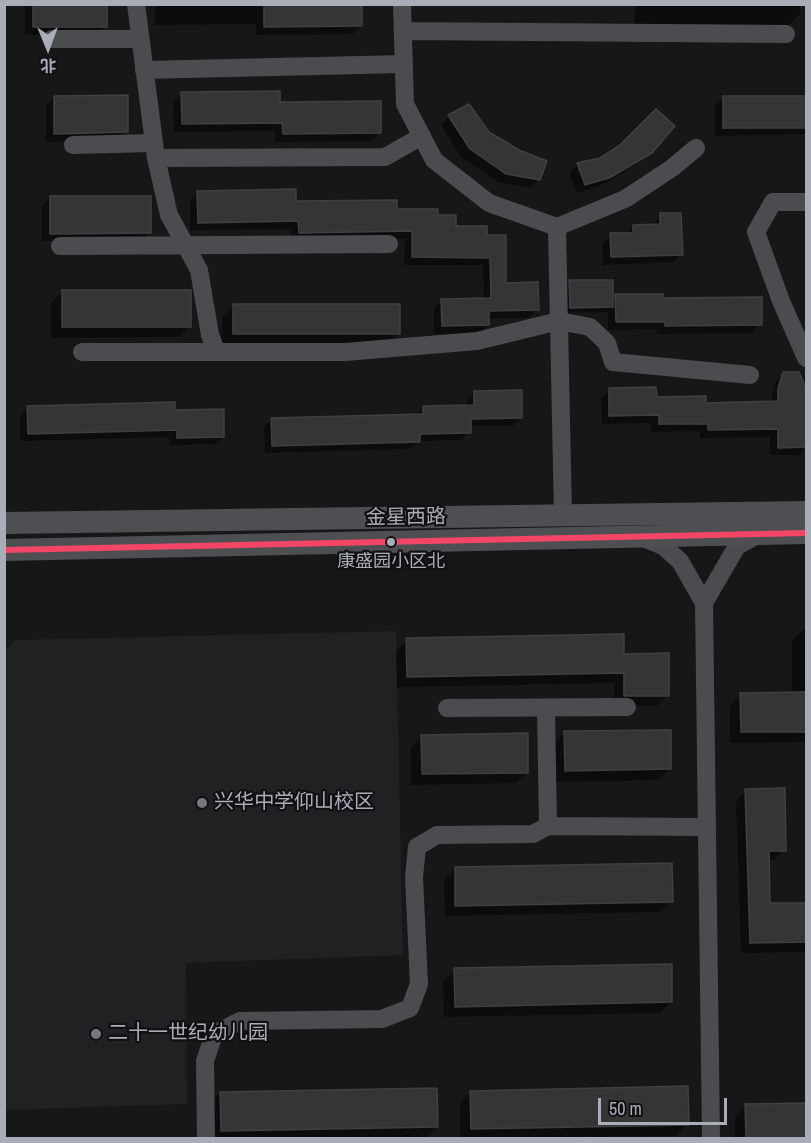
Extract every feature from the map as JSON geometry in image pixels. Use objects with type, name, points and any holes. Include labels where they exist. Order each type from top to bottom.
[{"type":"main road","name":"金星西路","points":[[4,523],[807,512]]},
{"type":"main road","name":"金星西路","points":[[4,550],[807,533]]},
{"type":"street","points":[[136,4],[154,151],[169,215],[199,270],[210,335],[216,351]]},
{"type":"street","points":[[402,4],[405,104],[434,160],[489,203],[557,227],[625,199],[672,168],[696,148]]},
{"type":"street","points":[[403,32],[786,34]]},
{"type":"street","points":[[52,39],[140,39]]},
{"type":"street","points":[[144,70],[404,64]]},
{"type":"street","points":[[74,145],[154,151],[385,157],[422,136]]},
{"type":"street","points":[[807,202],[773,202],[756,232],[781,301],[807,358]]},
{"type":"street","points":[[557,227],[563,516]]},
{"type":"street","points":[[60,246],[389,244]]},
{"type":"street","points":[[82,352],[345,352],[477,341],[559,321],[590,327],[607,343],[613,362],[750,375]]},
{"type":"street","points":[[704,603],[737,546],[759,534]]},
{"type":"street","points":[[642,537],[663,546],[680,561],[704,603],[705,827],[711,1138]]},
{"type":"street","points":[[447,708],[627,707]]},
{"type":"street","points":[[546,708],[548,826]]},
{"type":"street","points":[[206,1138],[205,1061],[214,1034],[240,1021],[382,1019],[410,1008],[419,984],[414,877],[417,847],[437,835],[532,834],[548,826],[705,827]]},
{"type":"shaded area","name":"兴华中学仰山校区","points":[[396,631],[403,955],[186,963],[187,1104],[5,1110],[5,651],[15,640]]},
{"type":"building","points":[[33,4],[107,4],[107,27],[33,27]]},
{"type":"building","points":[[264,4],[362,4],[362,26],[264,27]]},
{"type":"building","points":[[280,91],[280,102],[381,101],[381,133],[283,134],[282,123],[182,124],[181,92]]},
{"type":"building","points":[[128,95],[128,132],[54,134],[54,96]]},
{"type":"building","points":[[723,96],[807,96],[807,128],[723,128]]},
{"type":"building","points":[[469,104],[489,132],[519,150],[547,161],[540,180],[506,174],[470,149],[448,115]]},
{"type":"building","points":[[656,109],[675,126],[652,153],[609,178],[585,185],[577,163],[600,158],[619,146]]},
{"type":"building","points":[[296,189],[296,201],[397,200],[397,209],[438,209],[438,215],[456,215],[456,226],[487,226],[487,235],[506,235],[506,283],[538,282],[539,310],[489,311],[489,325],[442,326],[441,299],[491,298],[490,258],[412,257],[412,231],[299,233],[298,221],[198,223],[197,191]]},
{"type":"building","points":[[50,196],[151,196],[151,233],[50,234]]},
{"type":"building","points":[[660,213],[681,213],[683,255],[611,257],[610,233],[633,233],[633,225],[660,224]]},
{"type":"building","points":[[569,280],[613,280],[613,307],[570,308]]},
{"type":"building","points":[[62,290],[191,290],[191,327],[62,327]]},
{"type":"building","points":[[615,294],[663,294],[663,298],[762,297],[762,325],[665,326],[665,322],[616,322]]},
{"type":"building","points":[[233,304],[400,304],[400,334],[233,334]]},
{"type":"building","points":[[783,372],[799,372],[807,391],[807,447],[778,448],[778,429],[708,430],[708,424],[659,424],[659,415],[609,416],[609,388],[656,387],[657,397],[706,396],[706,403],[778,401],[778,389]]},
{"type":"building","points":[[522,390],[522,418],[471,419],[471,433],[420,434],[420,442],[272,446],[271,418],[423,414],[423,406],[474,405],[474,391]]},
{"type":"building","points":[[175,402],[175,410],[224,409],[224,437],[177,438],[177,430],[28,434],[27,406]]},
{"type":"building","points":[[624,634],[624,654],[669,653],[669,696],[624,696],[624,673],[407,677],[406,638]]},
{"type":"building","points":[[807,692],[807,732],[741,732],[740,693]]},
{"type":"building","points":[[671,730],[671,769],[565,771],[564,731]]},
{"type":"building","points":[[528,733],[528,773],[422,774],[421,735]]},
{"type":"building","points":[[785,788],[786,851],[769,851],[770,903],[807,903],[807,942],[750,943],[745,789]]},
{"type":"building","points":[[672,863],[673,902],[455,906],[455,867]]},
{"type":"building","points":[[672,964],[672,1002],[455,1007],[454,968]]},
{"type":"building","points":[[688,1086],[689,1125],[471,1129],[470,1091]]},
{"type":"building","points":[[437,1088],[438,1127],[221,1131],[220,1092]]},
{"type":"building","points":[[807,1103],[807,1138],[746,1138],[745,1104]]},
{"type":"transit line","points":[[4,550],[806,533]]},
{"type":"place","name":"康盛园小区北","points":[[391,542]]},
{"type":"place","name":"兴华中学仰山校区","points":[[202,803]]},
{"type":"place","name":"二十一世纪幼儿园","points":[[96,1034]]}]
